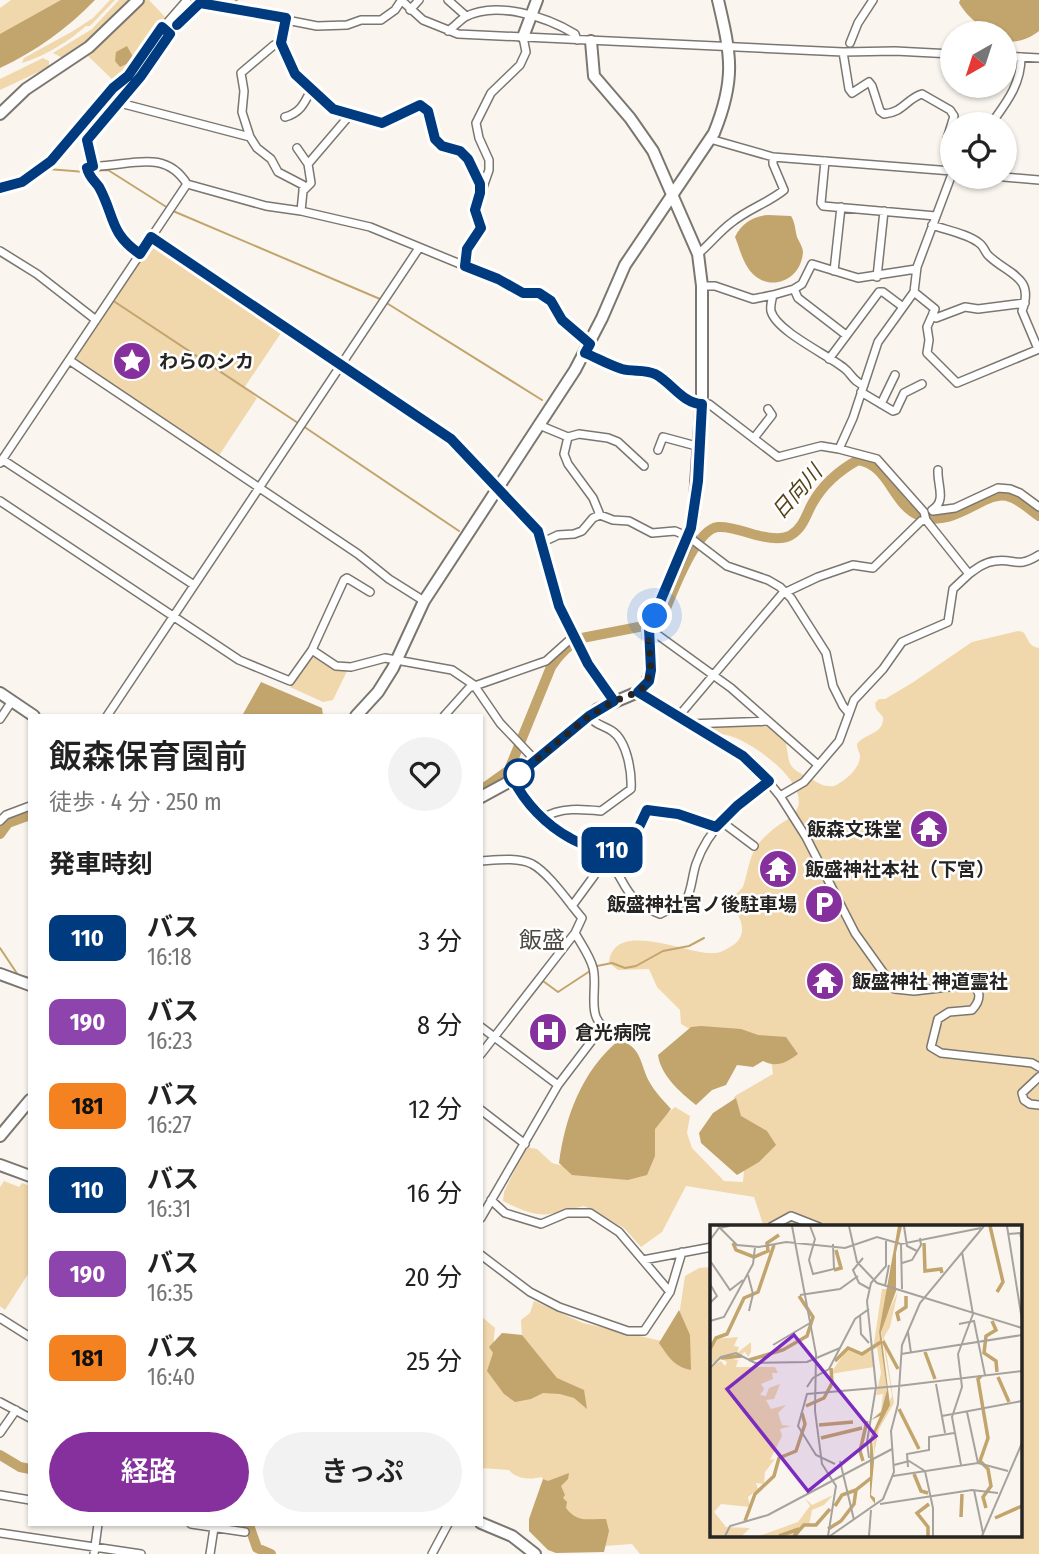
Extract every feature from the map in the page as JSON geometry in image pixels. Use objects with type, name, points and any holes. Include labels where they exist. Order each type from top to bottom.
[{"type":"street","points":[[0,114],[26,89],[89,47],[138,0]]},
{"type":"street","points":[[0,188],[22,182],[51,161],[113,88],[128,76],[162,27],[187,0]]},
{"type":"street","points":[[140,254],[118,234],[90,170],[87,140],[120,103],[170,34],[195,5],[200,3],[317,26],[381,20],[395,10],[401,0],[423,20],[458,34],[843,52],[940,53]]},
{"type":"street","points":[[410,10],[419,0]]},
{"type":"street","points":[[448,0],[466,16]]},
{"type":"street","points":[[465,266],[467,249],[481,228],[475,210],[489,170],[489,160],[479,138],[476,123],[491,93],[520,65],[526,52],[523,37],[537,0]]},
{"type":"street","points":[[358,714],[378,692],[398,659],[424,601],[587,348],[625,265],[710,139],[724,109],[730,75],[729,46],[718,0]]},
{"type":"street","points":[[850,43],[858,23],[873,0]]},
{"type":"street","points":[[448,31],[466,16],[488,11],[513,10],[564,28],[575,34],[577,40]]},
{"type":"street","points":[[286,18],[281,43],[295,74],[333,109],[349,116],[382,123],[420,105],[428,111],[435,139],[442,146],[460,151],[468,159],[480,184],[480,193]]},
{"type":"street","points":[[162,27],[170,34]]},
{"type":"street","points":[[483,796],[513,779],[589,716],[614,701],[638,692],[649,681],[651,670],[648,630],[691,538],[702,404],[702,286],[698,254],[673,194],[645,138],[594,76],[591,41]]},
{"type":"street","points":[[281,43],[274,45],[242,73],[242,111],[250,137],[257,148],[271,159],[278,172],[303,185],[301,211]]},
{"type":"street","points":[[843,52],[849,89],[852,93],[869,82],[880,111],[884,114],[902,109],[922,94],[951,112]]},
{"type":"street","points":[[1017,57],[1039,58]]},
{"type":"street","points":[[1001,112],[1008,103],[1019,78],[1021,57]]},
{"type":"street","points":[[285,117],[300,110],[312,90]]},
{"type":"street","points":[[120,103],[250,137]]},
{"type":"street","points":[[308,164],[349,116]]},
{"type":"street","points":[[710,139],[773,157],[940,172]]},
{"type":"street","points":[[297,148],[308,164],[311,183],[303,191]]},
{"type":"street","points":[[698,254],[729,224],[784,190],[773,164],[773,157]]},
{"type":"street","points":[[90,170],[138,161],[171,165],[180,172],[187,184],[266,206],[370,227],[498,279],[523,293],[539,293],[551,301],[562,320],[587,348],[620,368],[649,371],[696,404],[709,404],[778,457],[821,446],[877,459],[928,514],[969,574]]},
{"type":"street","points":[[825,161],[821,203],[823,206],[936,216]]},
{"type":"street","points":[[1017,178],[1039,180]]},
{"type":"street","points":[[187,184],[1,461],[194,585]]},
{"type":"street","points":[[839,449],[878,342],[914,292],[916,269],[946,189]]},
{"type":"street","points":[[834,271],[841,207]]},
{"type":"street","points":[[877,277],[884,211]]},
{"type":"street","points":[[914,292],[935,309],[927,327],[927,353],[957,383],[1039,349],[1022,311],[1027,298],[1023,285],[1002,264],[989,257],[980,243],[932,225]]},
{"type":"street","points":[[151,237],[451,439],[538,531],[559,606],[588,664],[614,701]]},
{"type":"street","points":[[108,714],[419,248]]},
{"type":"street","points":[[0,251],[37,274],[96,320]]},
{"type":"street","points":[[702,286],[715,286],[753,299],[794,289],[802,284],[812,264],[858,278],[916,269]]},
{"type":"street","points":[[794,289],[798,298],[846,335]]},
{"type":"street","points":[[829,359],[879,292],[883,292],[903,307]]},
{"type":"street","points":[[773,295],[771,310],[778,323],[845,369],[863,389],[892,411],[896,410],[904,393],[922,384]]},
{"type":"street","points":[[933,313],[936,318],[965,307],[978,309],[1025,303]]},
{"type":"street","points":[[69,360],[424,601]]},
{"type":"street","points":[[881,404],[895,375]]},
{"type":"street","points":[[754,438],[772,415],[768,409]]},
{"type":"street","points":[[539,425],[568,437],[579,434],[608,438],[618,442],[644,466]]},
{"type":"street","points":[[568,437],[564,454],[568,464],[593,498],[600,515]]},
{"type":"street","points":[[659,450],[663,437],[700,447]]},
{"type":"street","points":[[678,717],[785,593],[818,577],[853,565],[873,568],[939,505],[941,499],[938,470]]},
{"type":"street","points":[[928,514],[955,508],[998,488],[1020,493],[1039,507]]},
{"type":"street","points":[[0,501],[239,660],[290,681],[312,650],[344,580],[347,578],[370,592]]},
{"type":"street","points":[[541,542],[582,531],[593,518],[600,515],[629,521],[652,533],[675,531],[691,538],[727,566],[768,580],[791,598],[826,653],[833,686],[848,712]]},
{"type":"street","points":[[780,796],[804,782],[839,741],[854,700],[884,669],[902,642],[948,622],[953,589],[969,574],[981,565],[993,561],[1020,564],[1039,555]]},
{"type":"street","points":[[648,630],[715,676],[817,764]]},
{"type":"street","points":[[446,714],[474,685],[546,661],[575,635]]},
{"type":"street","points":[[312,650],[336,666],[351,667],[373,660],[398,659],[452,670],[474,685],[500,723],[535,760]]},
{"type":"street","points":[[638,692],[743,756],[769,781],[806,837],[855,933],[895,989],[914,991],[974,986],[980,997],[978,1003],[972,1010],[949,1012],[938,1019],[931,1047],[941,1053],[1039,1066]]},
{"type":"street","points":[[0,693],[31,714]]},
{"type":"street","points":[[0,719],[12,701]]},
{"type":"street","points":[[543,818],[552,813],[582,809],[601,811],[631,789],[632,778],[621,742],[614,732],[593,722],[589,716]]},
{"type":"street","points":[[689,724],[769,721]]},
{"type":"street","points":[[513,779],[523,796],[543,818],[563,834],[604,855],[636,903],[660,914],[686,901],[696,864],[719,824],[769,781]]},
{"type":"street","points":[[0,821],[6,815],[28,807]]},
{"type":"street","points":[[572,906],[590,882],[604,855],[639,827],[647,810],[719,824],[754,846]]},
{"type":"street","points":[[483,1052],[575,933],[582,918],[540,870],[531,864],[485,860]]},
{"type":"street","points":[[483,1214],[558,1085],[603,1026],[598,1023],[595,1013],[593,967],[575,933]]},
{"type":"street","points":[[0,974],[28,984]]},
{"type":"street","points":[[483,1028],[558,1085]]},
{"type":"street","points":[[1039,1077],[1022,1093],[1024,1100],[1039,1105]]},
{"type":"street","points":[[0,1136],[28,1102]]},
{"type":"street","points":[[483,1112],[525,1144]]},
{"type":"street","points":[[0,1165],[28,1175]]},
{"type":"street","points":[[491,1200],[505,1213],[541,1224],[567,1213],[590,1213],[619,1232],[670,1292]]},
{"type":"street","points":[[775,1225],[791,1216],[814,1225]]},
{"type":"street","points":[[643,1260],[710,1247]]},
{"type":"street","points":[[483,1257],[530,1292],[549,1302],[628,1331],[644,1331],[670,1292],[682,1252]]},
{"type":"street","points":[[0,1318],[28,1336]]},
{"type":"street","points":[[0,1402],[28,1417]]},
{"type":"street","points":[[0,1433],[16,1410]]},
{"type":"street","points":[[0,1495],[28,1500]]},
{"type":"street","points":[[483,1524],[512,1536],[535,1554]]},
{"type":"street","points":[[94,1550],[98,1526]]},
{"type":"street","points":[[202,1526],[245,1532]]},
{"type":"street","points":[[432,1554],[447,1526]]},
{"type":"street","points":[[210,1554],[214,1528]]},
{"type":"street","points":[[0,1532],[94,1550],[141,1554]]},
{"type":"shaded area","points":[[11,0],[64,0],[0,44],[0,8]]},
{"type":"shaded area","points":[[61,0],[95,0],[50,39],[0,68],[0,34]]},
{"type":"shaded area","points":[[110,0],[115,0],[90,26],[86,26],[48,52],[22,63],[24,58],[93,18]]},
{"type":"shaded area","points":[[119,0],[133,0],[93,39],[65,59],[53,53],[92,29]]},
{"type":"shaded area","points":[[145,0],[149,0],[165,17],[130,68],[116,83],[88,56]]},
{"type":"shaded area","points":[[960,0],[1039,0],[1039,31],[1017,41],[1017,21],[974,21],[959,3]]},
{"type":"shaded area","points":[[127,46],[133,57],[131,62],[120,67],[115,61],[116,52]]},
{"type":"shaded area","points":[[43,58],[49,61],[49,67],[0,90],[0,79]]},
{"type":"shaded area","points":[[768,215],[791,216],[803,252],[801,263],[789,278],[772,283],[755,276],[748,268],[735,237],[748,222]]},
{"type":"shaded area","points":[[155,244],[283,330],[244,388],[257,398],[218,457],[74,362],[74,358],[150,245]]},
{"type":"shaded area","points":[[1018,631],[1023,632],[1031,644],[1039,648],[1039,1554],[640,1554],[632,1544],[604,1546],[580,1523],[568,1517],[548,1483],[541,1477],[523,1478],[509,1470],[483,1468],[483,1318],[495,1328],[493,1347],[522,1339],[521,1320],[530,1313],[534,1301],[583,1323],[666,1342],[679,1316],[685,1276],[699,1268],[710,1267],[710,1536],[1021,1536],[1021,1225],[763,1225],[754,1197],[686,1186],[662,1232],[641,1247],[624,1228],[584,1206],[535,1214],[503,1201],[504,1192],[526,1147],[537,1149],[552,1163],[571,1168],[653,1125],[675,1107],[690,1116],[687,1133],[692,1148],[724,1181],[743,1182],[743,1142],[732,1104],[735,1096],[773,1074],[770,1052],[702,1036],[681,1024],[680,1010],[657,987],[649,969],[618,970],[609,963],[613,950],[623,943],[636,940],[713,953],[723,951],[734,944],[741,936],[742,926],[731,900],[743,886],[758,844],[798,807],[794,786],[778,766],[755,748],[736,738],[709,734],[712,725],[771,727],[785,738],[793,768],[820,784],[834,786],[847,778],[858,765],[860,755],[857,744],[860,740],[877,731],[882,723],[883,717],[876,709],[875,703],[912,683],[972,642]]},
{"type":"shaded area","points":[[315,654],[347,671],[333,700],[323,702],[290,687]]},
{"type":"shaded area","points":[[261,682],[322,708],[323,714],[243,714]]},
{"type":"shaded area","points":[[691,1027],[741,1029],[758,1035],[786,1037],[798,1054],[781,1064],[763,1061],[753,1067],[737,1065],[726,1085],[712,1090],[696,1105],[667,1077],[658,1055]]},
{"type":"shaded area","points":[[618,1041],[632,1046],[636,1051],[650,1083],[671,1109],[655,1129],[655,1156],[647,1175],[628,1180],[572,1175],[559,1163],[571,1112],[594,1066]]},
{"type":"shaded area","points":[[736,1098],[741,1116],[767,1131],[776,1145],[759,1162],[737,1175],[701,1143],[699,1133],[713,1113]]},
{"type":"shaded area","points":[[4,1181],[19,1187],[22,1183],[28,1185],[28,1274],[5,1310],[0,1306],[0,1187]]},
{"type":"shaded area","points":[[679,1310],[690,1335],[691,1370],[676,1364],[659,1343]]},
{"type":"shaded area","points":[[502,1333],[522,1335],[557,1378],[584,1390],[587,1409],[574,1398],[560,1394],[543,1393],[515,1402],[504,1394],[487,1371],[493,1353],[489,1347]]},
{"type":"shaded area","points":[[569,1473],[568,1479],[561,1486],[565,1495],[563,1498],[567,1502],[566,1508],[579,1518],[606,1519],[609,1531],[604,1552],[556,1553],[548,1550],[529,1531],[529,1519],[543,1479],[548,1481]]},
{"type":"waterway","points":[[214,0],[233,3],[237,0]]},
{"type":"waterway","points":[[178,15],[186,6]]},
{"type":"waterway","points":[[27,183],[45,171],[68,149],[145,59],[161,35]]},
{"type":"waterway","points":[[48,169],[85,172]]},
{"type":"waterway","points":[[91,171],[108,170],[168,208]]},
{"type":"waterway","points":[[173,211],[380,299]]},
{"type":"waterway","points":[[115,302],[298,423]]},
{"type":"waterway","points":[[385,302],[542,400]]},
{"type":"waterway","points":[[303,426],[459,531]]},
{"type":"waterway","name":"日向川","points":[[483,789],[509,770],[551,667],[561,654],[582,638],[654,624],[663,616],[693,551],[709,531],[723,527],[755,535],[788,537],[801,525],[826,484],[858,460],[877,469],[903,503],[920,516],[945,518],[998,496],[1015,499],[1039,516]]},
{"type":"waterway","name":"日向川","points":[[0,834],[8,823],[28,816]]},
{"type":"waterway","points":[[597,966],[612,963],[625,968],[636,966],[663,951],[689,946],[704,938]]},
{"type":"waterway","points":[[0,948],[18,975],[28,978]]},
{"type":"waterway","points":[[518,1012],[543,981],[558,992],[590,971]]},
{"type":"waterway","points":[[483,1057],[486,1053]]},
{"type":"waterway","points":[[0,1455],[28,1469]]},
{"type":"waterway","points":[[248,1526],[257,1548],[271,1554]]},
{"type":"bus line","name":"110","points":[[0,188],[22,182],[51,161],[113,88],[128,76],[162,27],[170,34],[120,103],[87,140],[93,166],[87,168],[89,176],[98,186],[118,234],[127,245],[140,254],[151,237],[451,439],[538,531],[559,606],[588,664],[614,701],[598,709],[513,779],[537,813],[574,841],[589,845],[604,855],[639,827],[647,810],[666,811],[716,827],[769,781],[743,756],[638,692],[649,681],[651,670],[649,628],[689,537],[698,481],[702,404],[696,404],[681,395],[649,371],[620,368],[585,353],[590,344],[562,320],[551,301],[539,293],[523,293],[498,279],[465,266],[467,249],[481,228],[475,210],[480,184],[468,159],[460,151],[442,146],[435,139],[428,111],[420,105],[382,123],[349,116],[333,109],[295,74],[281,43],[286,18],[200,3],[177,25]]},
{"type":"place","name":"わらのシカ","points":[[132,361]]},
{"type":"place","name":"飯森文珠堂","points":[[929,829]]},
{"type":"place","name":"飯盛神社本社（下宮）","points":[[778,869]]},
{"type":"place","name":"飯盛神社宮ノ後駐車場","points":[[824,904]]},
{"type":"place","name":"飯盛神社 神道霊社","points":[[825,981]]},
{"type":"place","name":"倉光病院","points":[[548,1032]]},
{"type":"district","name":"飯盛","points":[[542,940]]},
{"type":"route","points":[[519,774],[598,709],[638,692],[646,685],[651,670],[648,631],[655,616]]}]
